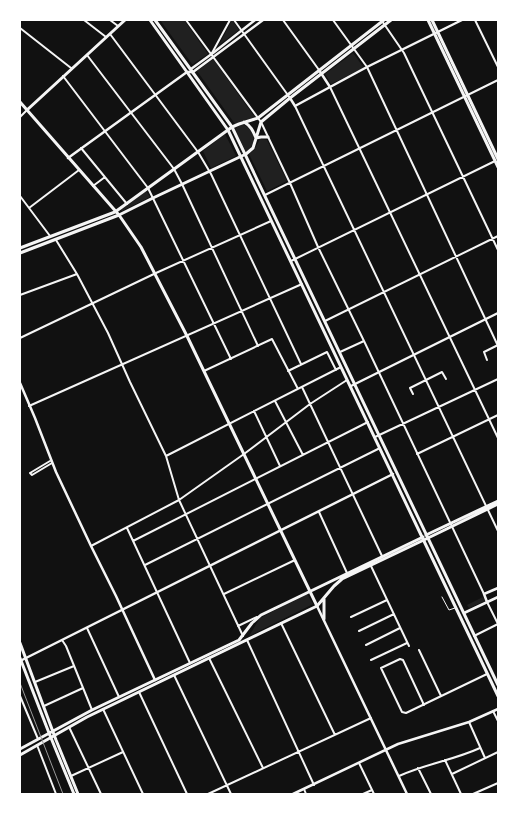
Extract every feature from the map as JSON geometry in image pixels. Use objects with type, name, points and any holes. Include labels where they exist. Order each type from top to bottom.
[{"type":"main road","points":[[27,110],[125,20]]},
{"type":"main road","points":[[150,20],[228,130],[292,261],[498,696]]},
{"type":"main road","points":[[155,20],[232,127],[246,154],[498,685]]},
{"type":"main road","points":[[20,248],[115,212],[232,127],[258,118],[383,20]]},
{"type":"main road","points":[[20,253],[119,216],[153,198],[246,154],[253,148],[260,122],[391,20]]},
{"type":"main road","points":[[428,20],[437,33]]},
{"type":"main road","points":[[432,20],[497,160],[498,167]]},
{"type":"main road","points":[[20,102],[119,216],[137,241],[156,273],[281,530],[316,606]]},
{"type":"main road","points":[[244,122],[254,132],[256,138]]},
{"type":"main road","points":[[256,138],[261,136],[268,137]]},
{"type":"main road","points":[[487,508],[498,501]]},
{"type":"main road","points":[[20,756],[68,727],[103,709],[316,606],[338,582],[451,525],[498,504]]},
{"type":"main road","points":[[20,749],[92,710],[239,640],[252,623],[261,615],[382,556],[423,539]]},
{"type":"main road","points":[[324,598],[324,619]]},
{"type":"main road","points":[[20,643],[54,735],[78,794]]},
{"type":"main road","points":[[20,660],[50,738],[74,794]]},
{"type":"street","points":[[84,20],[106,37]]},
{"type":"street","points":[[110,20],[118,26]]},
{"type":"street","points":[[186,20],[258,118],[268,137],[318,248],[349,309],[402,424],[484,594],[498,624],[474,636]]},
{"type":"street","points":[[213,56],[230,20]]},
{"type":"street","points":[[234,20],[295,106],[498,531]]},
{"type":"street","points":[[213,56],[255,20]]},
{"type":"street","points":[[68,158],[130,112],[187,72],[244,35],[263,20]]},
{"type":"street","points":[[284,20],[330,87],[498,438]]},
{"type":"street","points":[[333,20],[367,67],[498,345],[484,352],[487,360]]},
{"type":"street","points":[[383,20],[402,50],[498,250]]},
{"type":"street","points":[[295,106],[367,67],[462,20]]},
{"type":"street","points":[[475,20],[498,67]]},
{"type":"street","points":[[20,28],[71,68]]},
{"type":"street","points":[[110,33],[198,152],[209,171],[302,364]]},
{"type":"street","points":[[87,54],[174,169],[258,346]]},
{"type":"street","points":[[63,76],[148,188],[231,359]]},
{"type":"street","points":[[265,195],[498,80]]},
{"type":"street","points":[[20,117],[27,110]]},
{"type":"street","points":[[81,148],[127,204]]},
{"type":"street","points":[[292,261],[497,160]]},
{"type":"street","points":[[29,208],[79,170]]},
{"type":"street","points":[[93,186],[105,177]]},
{"type":"street","points":[[20,196],[50,236]]},
{"type":"street","points":[[20,338],[156,273],[272,221]]},
{"type":"street","points":[[325,321],[498,236]]},
{"type":"street","points":[[56,240],[77,274],[108,334],[166,456],[179,500],[243,636]]},
{"type":"street","points":[[20,295],[77,274]]},
{"type":"street","points":[[29,406],[302,284]]},
{"type":"street","points":[[351,386],[498,313]]},
{"type":"street","points":[[204,371],[272,339],[298,389]]},
{"type":"street","points":[[340,352],[364,341]]},
{"type":"street","points":[[288,371],[327,352],[336,370]]},
{"type":"street","points":[[166,456],[342,367]]},
{"type":"street","points":[[413,394],[410,388],[442,372],[446,379]]},
{"type":"street","points":[[91,546],[179,500],[244,454],[286,421],[348,380]]},
{"type":"street","points":[[375,437],[498,380]]},
{"type":"street","points":[[20,383],[51,462],[123,610],[155,680]]},
{"type":"street","points":[[302,387],[382,556]]},
{"type":"street","points":[[275,400],[303,454]]},
{"type":"street","points":[[254,411],[280,466]]},
{"type":"street","points":[[417,454],[498,415]]},
{"type":"street","points":[[133,541],[368,422]]},
{"type":"street","points":[[145,565],[380,448]]},
{"type":"street","points":[[51,462],[32,474],[30,473],[51,462]]},
{"type":"street","points":[[20,660],[87,628],[393,474]]},
{"type":"street","points":[[319,512],[347,573]]},
{"type":"street","points":[[127,527],[190,663]]},
{"type":"street","points":[[224,594],[295,560]]},
{"type":"street","points":[[370,566],[408,644],[371,660]]},
{"type":"street","points":[[484,594],[498,588]]},
{"type":"street","points":[[464,613],[498,597]]},
{"type":"street","points":[[351,617],[387,600]]},
{"type":"street","points":[[316,606],[324,619],[407,794]]},
{"type":"street","points":[[359,631],[394,614]]},
{"type":"street","points":[[238,626],[261,615]]},
{"type":"street","points":[[281,623],[335,735]]},
{"type":"street","points":[[87,628],[119,697]]},
{"type":"street","points":[[366,645],[400,628]]},
{"type":"street","points":[[62,640],[66,646],[92,710]]},
{"type":"street","points":[[246,640],[314,785]]},
{"type":"street","points":[[419,650],[441,696]]},
{"type":"street","points":[[209,658],[263,768]]},
{"type":"street","points":[[424,705],[403,660],[400,659],[381,668],[402,712],[406,713],[424,705],[487,674]]},
{"type":"street","points":[[35,682],[74,666]]},
{"type":"street","points":[[174,675],[231,794]]},
{"type":"street","points":[[44,706],[83,688]]},
{"type":"street","points":[[139,692],[186,794]]},
{"type":"street","points":[[20,696],[38,739]]},
{"type":"street","points":[[293,794],[386,750],[469,722],[498,708]]},
{"type":"street","points":[[103,709],[143,794]]},
{"type":"street","points":[[493,711],[498,721]]},
{"type":"street","points":[[208,794],[371,718]]},
{"type":"street","points":[[469,722],[485,758]]},
{"type":"street","points":[[68,727],[101,794]]},
{"type":"street","points":[[37,745],[56,794]]},
{"type":"street","points":[[398,776],[480,748]]},
{"type":"street","points":[[71,776],[123,752]]},
{"type":"street","points":[[452,774],[498,752]]},
{"type":"street","points":[[445,760],[461,794]]},
{"type":"street","points":[[359,763],[374,794]]},
{"type":"street","points":[[418,768],[431,794]]},
{"type":"street","points":[[473,794],[498,784]]},
{"type":"street","points":[[304,789],[306,794]]},
{"type":"street","points":[[363,794],[372,790]]},
{"type":"lane","points":[[442,597],[449,610],[456,607]]},
{"type":"shaded area","points":[[160,20],[184,20],[208,54],[192,64]]},
{"type":"shaded area","points":[[232,20],[239,30],[219,45]]},
{"type":"shaded area","points":[[353,53],[364,68],[331,84],[325,74]]},
{"type":"shaded area","points":[[213,59],[254,116],[253,118],[235,124],[197,71]]},
{"type":"shaded area","points":[[240,125],[244,125],[248,128],[253,134],[254,138],[250,149],[246,152],[235,129]]},
{"type":"shaded area","points":[[225,134],[236,156],[211,168],[203,151]]},
{"type":"shaded area","points":[[260,139],[267,140],[287,181],[267,191],[249,154],[254,150]]},
{"type":"shaded area","points":[[146,191],[150,197],[122,211],[120,209]]},
{"type":"shaded area","points":[[307,594],[313,604],[249,636],[260,618]]},
{"type":"shaded area","points":[[483,597],[485,601],[469,608],[467,605]]},
{"type":"railway","points":[[20,683],[63,794]]}]
